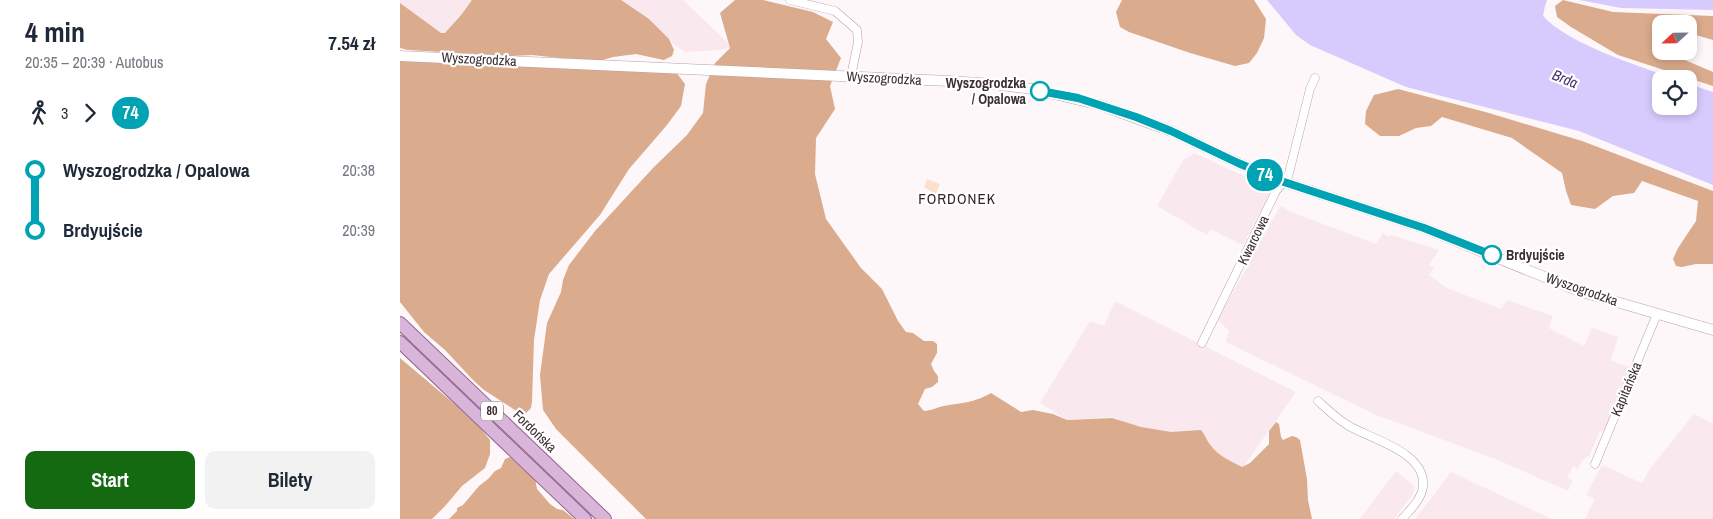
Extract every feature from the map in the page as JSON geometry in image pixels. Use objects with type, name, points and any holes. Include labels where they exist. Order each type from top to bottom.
[{"type":"main road","name":"Fordońska","points":[[400,323],[605,519]]},
{"type":"main road","name":"Fordońska","points":[[400,342],[585,519]]},
{"type":"street","points":[[790,0],[835,10],[857,30],[858,42],[851,76]]},
{"type":"street","name":"Wyszogrodzka","points":[[400,56],[993,84],[1033,89],[1078,98],[1154,124],[1284,182],[1424,228],[1579,291],[1713,330]]},
{"type":"street","name":"Kwarcowa","points":[[1205,343],[1276,191],[1288,177],[1310,89],[1315,78]]},
{"type":"street","name":"Kapitańska","points":[[1595,464],[1657,314]]},
{"type":"street","points":[[1318,401],[1349,426],[1401,451],[1416,465],[1422,478],[1422,492],[1402,519]]},
{"type":"shaded area","points":[[400,0],[485,0],[449,43],[400,6]]},
{"type":"shaded area","points":[[472,0],[621,0],[649,19],[669,39],[674,50],[672,56],[664,60],[636,54],[613,57],[596,62],[532,55],[511,56],[400,48],[400,3],[441,33],[445,33]]},
{"type":"shaded area","points":[[612,0],[683,0],[732,47],[722,50],[685,52]]},
{"type":"shaded area","points":[[735,0],[763,0],[813,12],[833,22],[826,39],[841,58],[830,86],[835,109],[816,138],[815,174],[826,219],[861,268],[882,289],[898,321],[906,332],[913,333],[924,341],[933,341],[937,344],[937,353],[931,364],[938,376],[938,382],[932,387],[925,389],[918,404],[924,411],[973,401],[991,393],[1021,412],[1033,410],[1053,414],[1067,420],[1112,418],[1141,427],[1171,432],[1201,430],[1215,450],[1242,467],[1250,463],[1269,444],[1269,431],[1276,422],[1279,424],[1283,440],[1292,436],[1300,440],[1312,519],[646,519],[556,429],[543,410],[540,375],[547,323],[561,292],[569,265],[595,231],[653,168],[687,135],[703,113],[706,84],[715,63],[730,48],[720,13]]},
{"type":"shaded area","points":[[1122,0],[1254,0],[1266,19],[1264,38],[1257,53],[1249,63],[1235,66],[1190,53],[1129,32],[1120,27],[1116,12]]},
{"type":"shaded area","points":[[1563,0],[1613,12],[1688,15],[1652,15],[1652,60],[1685,60],[1713,72],[1713,86],[1697,81],[1697,70],[1664,70],[1618,55],[1557,17],[1555,6]]},
{"type":"shaded area","points":[[1698,15],[1713,16],[1713,40],[1698,36]]},
{"type":"shaded area","points":[[400,61],[676,72],[685,84],[681,106],[629,169],[600,215],[549,274],[540,300],[534,340],[532,402],[531,408],[526,413],[521,414],[484,390],[445,350],[424,332],[400,302]]},
{"type":"shaded area","points":[[1398,89],[1489,113],[1582,141],[1713,191],[1713,264],[1696,264],[1682,267],[1676,266],[1673,259],[1696,221],[1698,201],[1642,181],[1634,193],[1613,196],[1595,209],[1571,205],[1562,173],[1512,138],[1442,117],[1431,126],[1416,128],[1399,136],[1380,136],[1365,124],[1366,111],[1374,95]]},
{"type":"shaded area","points":[[1194,153],[1265,186],[1269,195],[1243,245],[1210,229],[1207,235],[1157,206],[1183,160]]},
{"type":"shaded area","points":[[927,179],[940,184],[936,194],[924,187]]},
{"type":"shaded area","points":[[1281,206],[1291,212],[1376,244],[1383,233],[1389,237],[1391,235],[1439,250],[1429,265],[1434,268],[1429,275],[1447,288],[1501,309],[1507,300],[1553,316],[1549,328],[1584,346],[1592,328],[1618,337],[1611,360],[1631,368],[1605,432],[1600,431],[1589,456],[1582,460],[1578,469],[1573,466],[1567,478],[1573,480],[1568,491],[1498,460],[1376,415],[1226,342],[1229,331],[1218,320]]},
{"type":"shaded area","points":[[1115,301],[1296,392],[1239,473],[1112,417],[1067,420],[1040,403],[1090,321],[1104,326]]},
{"type":"shaded area","points":[[400,329],[506,432],[505,435],[400,337]]},
{"type":"shaded area","points":[[400,358],[457,406],[490,440],[490,454],[485,468],[462,486],[432,519],[400,519]]},
{"type":"shaded area","points":[[1694,414],[1713,424],[1713,519],[1585,519],[1595,499],[1586,495],[1602,465],[1642,483],[1649,470]]},
{"type":"shaded area","points":[[517,445],[522,446],[599,519],[591,519],[515,447]]},
{"type":"shaded area","points":[[515,457],[535,478],[537,489],[550,504],[557,509],[563,510],[574,519],[449,519],[479,486],[501,468],[505,459]]},
{"type":"shaded area","points":[[1396,471],[1415,487],[1413,494],[1394,519],[1360,519]]},
{"type":"shaded area","points":[[1451,472],[1541,514],[1551,519],[1415,519]]},
{"type":"water","name":"Brda","points":[[1267,0],[1547,0],[1543,16],[1554,26],[1586,45],[1652,71],[1652,115],[1697,115],[1697,87],[1713,92],[1713,185],[1579,131],[1406,87],[1310,45],[1296,35]]},
{"type":"water","points":[[1579,0],[1713,0],[1713,10],[1621,8]]},
{"type":"bus line","name":"74","points":[[1040,91],[1078,98],[1136,117],[1284,182],[1424,228],[1492,255]]},
{"type":"place","name":"Wyszogrodzka / Opalowa","points":[[1040,91]]},
{"type":"place","name":"Brdyujście","points":[[1492,255]]},
{"type":"district","name":"FORDONEK","points":[[957,199]]}]
